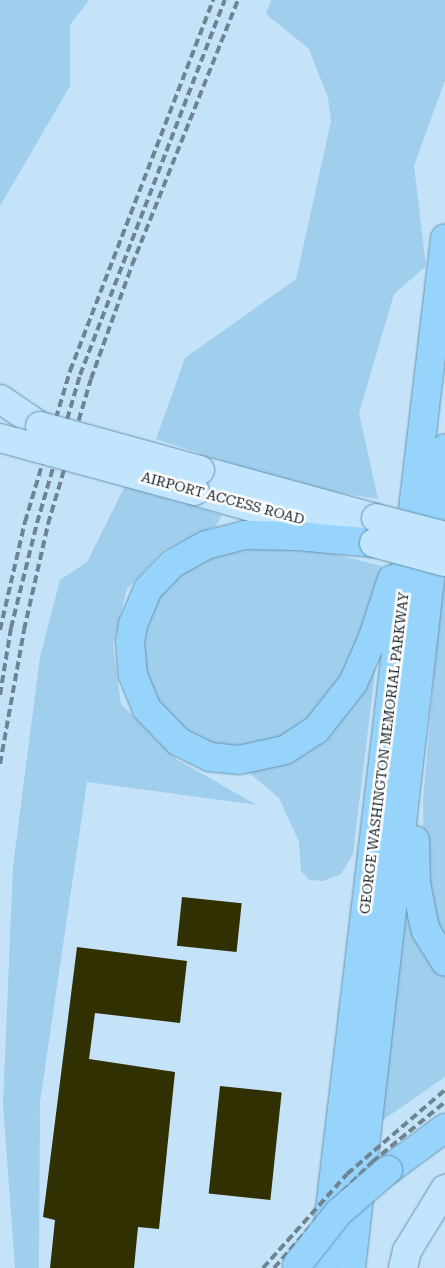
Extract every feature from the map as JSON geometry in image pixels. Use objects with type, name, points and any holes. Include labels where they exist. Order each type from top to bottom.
[{"type":"highway","name":"GEORGE WASHINGTON MEMORIAL PARKWAY","points":[[305,1267],[416,486],[445,238]]},
{"type":"highway","name":"GEORGE WASHINGTON MEMORIAL PARKWAY","points":[[351,1268],[445,448]]},
{"type":"highway","points":[[375,531],[297,536],[245,535],[206,545],[173,563],[148,589],[139,607],[130,642],[137,691],[156,722],[194,751],[226,760],[269,756],[284,750],[316,730],[353,683],[372,640],[416,486]]},
{"type":"highway","points":[[414,728],[416,883],[426,931],[445,962]]},
{"type":"highway","points":[[305,1267],[338,1213],[388,1170],[445,1128]]},
{"type":"main road","points":[[0,399],[40,426]]},
{"type":"main road","name":"AIRPORT ACCESS ROAD","points":[[0,415],[40,426],[198,480],[375,531],[445,562]]},
{"type":"main road","name":"AIRPORT ACCESS ROAD","points":[[0,438],[198,480]]},
{"type":"main road","name":"AIRPORT ACCESS ROAD","points":[[375,531],[445,536]]},
{"type":"main road","points":[[403,1268],[408,1251],[445,1189]]},
{"type":"shaded area","points":[[0,0],[89,0],[70,25],[70,86],[0,206]]},
{"type":"shaded area","points":[[271,0],[445,0],[445,80],[414,166],[426,266],[394,294],[359,413],[378,499],[305,487],[156,439],[185,358],[296,279],[331,121],[328,98],[309,49],[266,14]]},
{"type":"shaded area","points":[[125,486],[222,515],[216,526],[163,550],[127,589],[113,645],[121,704],[176,759],[257,805],[87,782],[40,1102],[39,1268],[15,1268],[3,1104],[13,866],[40,657],[60,580],[87,562]]},
{"type":"shaded area","points":[[263,544],[317,550],[382,566],[365,635],[337,691],[301,733],[237,753],[190,739],[152,703],[136,656],[148,608],[175,573],[213,551]]},
{"type":"shaded area","points":[[442,580],[445,581],[445,938],[424,892],[423,801]]},
{"type":"shaded area","points":[[376,664],[353,854],[341,874],[323,881],[310,880],[301,871],[299,842],[279,798],[246,770]]},
{"type":"shaded area","points":[[408,854],[445,973],[445,1077],[380,1122]]},
{"type":"building","points":[[182,897],[242,903],[237,952],[177,946]]},
{"type":"building","points":[[77,947],[187,961],[180,1023],[95,1013],[89,1059],[175,1072],[159,1229],[138,1227],[134,1268],[50,1268],[55,1220],[43,1217]]},
{"type":"building","points":[[220,1086],[282,1092],[270,1200],[209,1193]]},
{"type":"railway","points":[[0,630],[25,522],[70,371],[213,0]]},
{"type":"railway","points":[[0,695],[11,628],[37,523],[80,375],[225,0]]},
{"type":"railway","points":[[0,764],[24,630],[48,524],[91,379],[132,265],[238,0]]},
{"type":"railway","points":[[263,1268],[347,1174],[445,1090]]},
{"type":"railway","points":[[274,1268],[326,1209],[372,1162],[445,1102]]}]
